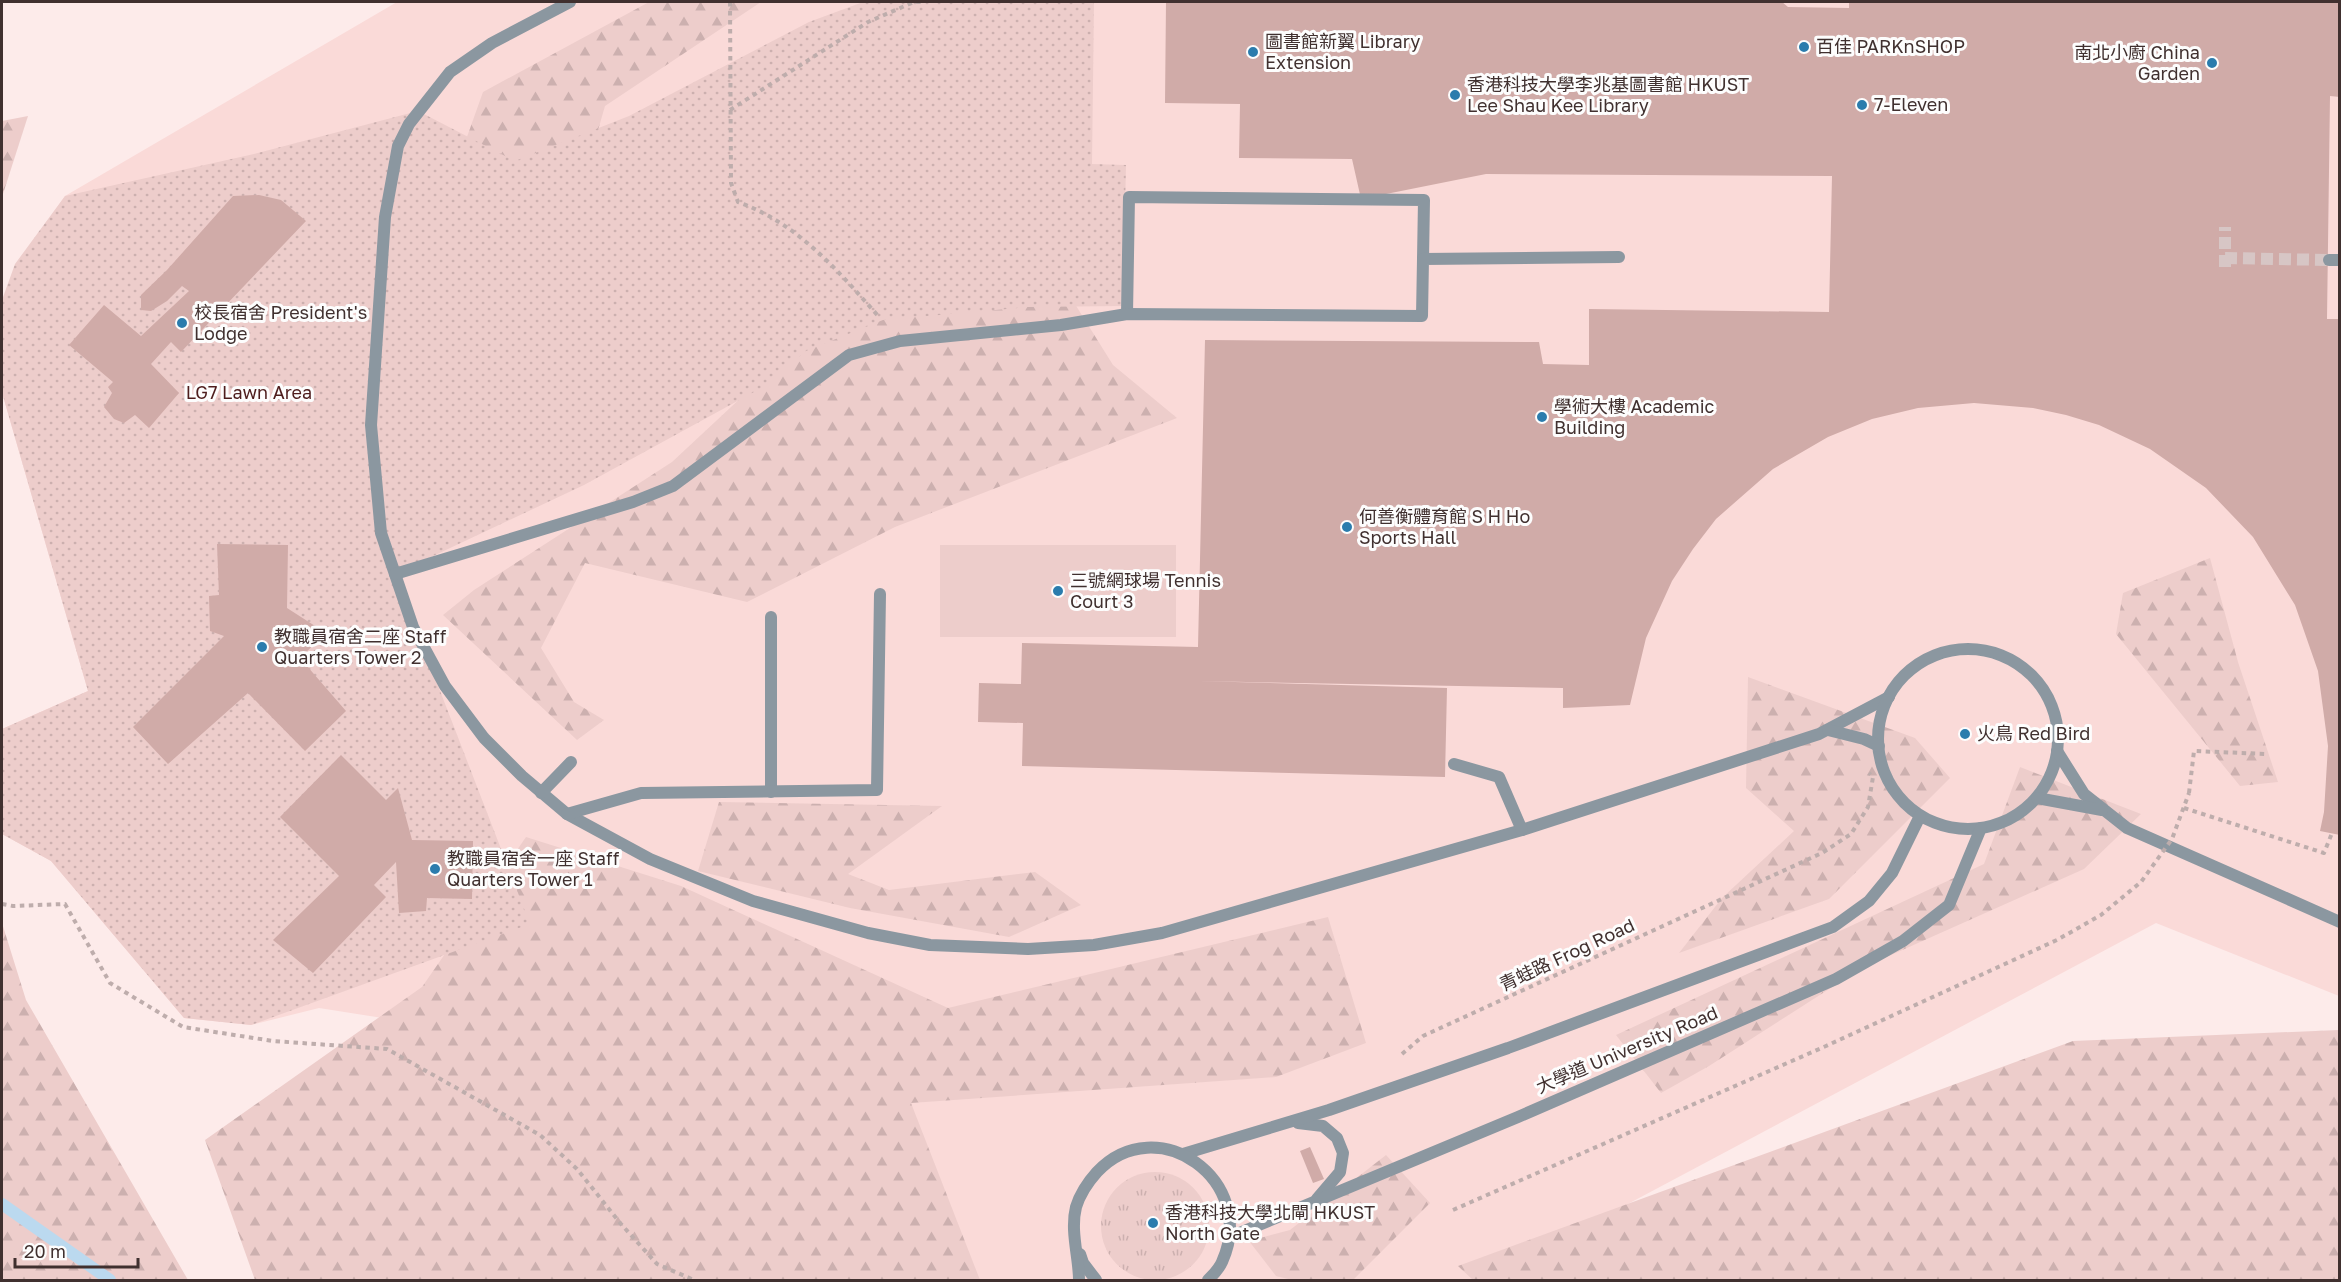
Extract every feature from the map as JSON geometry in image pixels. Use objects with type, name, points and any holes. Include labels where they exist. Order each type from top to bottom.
[{"type":"street","points":[[570,2],[492,43],[450,72],[409,124],[398,146],[385,217],[371,425],[381,533],[413,627],[445,686],[484,738],[541,793],[567,814],[650,859],[753,901],[868,933],[930,945],[1028,949],[1094,945],[1162,933],[1522,830],[1828,730],[1888,697]]},
{"type":"street","points":[[395,574],[633,502],[673,486],[849,355],[900,341],[1061,325],[1127,314],[1422,315],[1424,200],[1129,197],[1127,314]]},
{"type":"street","points":[[1423,260],[1619,257]]},
{"type":"street","points":[[567,814],[641,793],[878,790],[879,594]]},
{"type":"street","points":[[771,617],[771,792]]},
{"type":"street","points":[[1965,648],[1995,653],[2023,667],[2045,691],[2056,719],[2057,751],[2050,776],[2037,798],[2021,812],[2002,823],[1981,828],[1949,828],[1920,816],[1899,798],[1885,774],[1879,746],[1880,721],[1888,697],[1908,672],[1934,655],[1965,648]]},
{"type":"street","points":[[1828,730],[1864,739],[1879,746]]},
{"type":"street","points":[[2057,751],[2084,794],[2127,828],[2340,922]]},
{"type":"street","points":[[541,793],[571,762]]},
{"type":"street","points":[[1454,764],[1499,777],[1522,830]]},
{"type":"street","points":[[2037,798],[2104,810]]},
{"type":"street","points":[[1183,1154],[1291,1122],[1508,1048],[1833,927],[1869,901],[1892,873],[1920,816]]},
{"type":"street","name":"大學道 University Road","points":[[1230,1237],[1518,1118],[1836,979],[1903,941],[1949,905],[1981,828]]},
{"type":"street","points":[[1291,1122],[1323,1126],[1337,1138],[1343,1153],[1340,1172],[1314,1202]]},
{"type":"street","points":[[1079,1281],[1074,1235],[1076,1208],[1087,1183],[1106,1163],[1130,1151],[1157,1148],[1183,1154],[1204,1168],[1220,1187],[1229,1211],[1230,1237],[1222,1263],[1208,1281]]},
{"type":"street","points":[[1074,1235],[1083,1263],[1096,1281]]},
{"type":"path","points":[[730,2],[731,183],[738,202],[758,210],[798,234],[834,266],[900,341]]},
{"type":"path","points":[[729,110],[868,22],[915,2],[921,2]]},
{"type":"path","points":[[1453,1210],[1826,1046],[2057,940],[2101,915],[2141,882],[2172,839],[2189,793],[2194,751],[2267,754]]},
{"type":"path","name":"青蛙路 Frog Road","points":[[1395,1059],[1423,1036],[1821,853],[1851,834],[1868,807],[1873,777],[1867,771]]},
{"type":"path","points":[[2184,808],[2324,853],[2332,833]]},
{"type":"path","points":[[2,904],[13,906],[65,904],[110,983],[183,1027],[273,1041],[387,1049],[540,1136],[577,1169],[657,1264],[694,1281]]},
{"type":"shaded area","points":[[397,2],[2339,2],[2339,996],[2156,923],[1485,1280],[707,1280],[408,1022],[319,1008],[251,1025],[184,1018],[51,861],[2,834],[2,729],[88,691],[3,396],[2,300],[40,232],[65,196]]},
{"type":"green space","points":[[649,2],[761,2],[605,106],[553,286],[416,280],[483,92]]},
{"type":"green space","name":"LG7 Lawn Area","points":[[863,2],[1094,2],[1092,164],[1126,165],[1123,306],[1028,307],[883,320],[806,351],[765,386],[584,485],[395,574],[530,924],[251,1025],[184,1018],[51,861],[2,834],[2,729],[88,691],[3,396],[2,300],[15,264],[65,196],[254,154],[418,111],[515,161],[629,116],[809,22]]},
{"type":"green space","points":[[28,116],[2,197],[2,121]]},
{"type":"green space","points":[[1050,264],[1113,365],[1177,418],[895,527],[747,602],[585,563],[541,648],[574,702],[604,720],[577,740],[443,615],[474,590],[672,462],[832,313]]},
{"type":"green space","name":"三號網球場 Tennis Court 3","points":[[940,545],[1176,545],[1176,637],[940,637]]},
{"type":"green space","points":[[2210,558],[2238,662],[2278,782],[2240,786],[2116,634],[2123,593]]},
{"type":"green space","points":[[1748,677],[1915,738],[1950,778],[1829,899],[1679,953],[1722,898],[1794,831],[1746,788]]},
{"type":"green space","points":[[2020,767],[2141,814],[2084,869],[1862,968],[1709,1066],[1661,1093],[1616,1035],[1984,864]]},
{"type":"green space","points":[[719,802],[942,806],[848,874],[889,890],[1035,872],[1081,905],[1009,937],[850,908],[698,871]]},
{"type":"green space","points":[[526,837],[681,886],[948,1008],[1328,917],[1366,1043],[1276,1077],[911,1103],[980,1280],[255,1280],[205,1140],[422,987]]},
{"type":"green space","points":[[2,923],[26,1000],[188,1280],[2,1280]]},
{"type":"green space","points":[[2339,1030],[2339,1280],[1473,1280],[1458,1266],[2073,1041]]},
{"type":"green space","points":[[1386,1155],[1430,1203],[1353,1280],[1292,1280],[1276,1276],[1249,1241],[1290,1230]]},
{"type":"green space","points":[[1155,1172],[1176,1176],[1193,1188],[1205,1205],[1209,1226],[1205,1247],[1193,1264],[1176,1276],[1155,1280],[1134,1276],[1117,1264],[1105,1247],[1101,1226],[1105,1205],[1117,1188],[1134,1176]]},
{"type":"building","name":"學術大樓 Academic Building","points":[[1166,2],[1782,2],[1788,7],[1849,8],[1849,2],[2340,2],[2340,97],[2330,96],[2327,319],[2340,319],[2340,835],[2320,831],[2324,812],[2328,746],[2318,671],[2295,605],[2253,537],[2206,488],[2150,449],[2099,425],[2066,415],[2033,408],[1974,403],[1918,408],[1872,419],[1828,437],[1773,469],[1716,519],[1672,581],[1646,638],[1630,705],[1563,708],[1563,688],[1197,681],[1447,688],[1445,777],[1022,766],[1023,723],[978,722],[979,683],[1021,684],[1022,643],[1198,647],[1205,340],[1539,342],[1543,364],[1589,365],[1589,309],[1829,312],[1832,176],[1486,174],[1361,199],[1352,159],[1239,158],[1240,104],[1165,103]]},
{"type":"building","name":"校長宿舍 President's Lodge","points":[[259,195],[281,200],[306,221],[181,352],[171,342],[151,364],[179,393],[149,428],[135,415],[124,423],[114,419],[104,407],[112,393],[108,387],[113,382],[69,345],[104,305],[141,336],[189,291],[182,286],[167,301],[151,311],[141,310],[141,295],[167,270],[233,196]]},
{"type":"building","name":"教職員宿舍二座 Staff Quarters Tower 2","points":[[217,544],[288,545],[287,608],[326,633],[300,658],[346,711],[305,751],[248,693],[168,764],[133,727],[224,636],[210,631],[209,596],[219,595]]},
{"type":"building","name":"教職員宿舍一座 Staff Quarters Tower 1","points":[[341,755],[386,800],[398,788],[412,840],[473,841],[472,899],[427,898],[426,911],[399,913],[396,862],[374,885],[386,897],[313,973],[273,940],[339,876],[280,817]]},
{"type":"building","points":[[1310,1147],[1324,1179],[1313,1183],[1300,1151]]},
{"type":"waterway","points":[[2,1204],[110,1280]]},
{"type":"tunnel","points":[[2225,227],[2225,267]]},
{"type":"tunnel","points":[[2225,258],[2329,260]]},
{"type":"place","name":"百佳 PARKnSHOP","points":[[1804,47]]},
{"type":"place","name":"圖書館新翼 Library Extension","points":[[1253,52]]},
{"type":"place","name":"南北小廚 China Garden","points":[[2212,63]]},
{"type":"place","name":"香港科技大學李兆基圖書館 HKUST Lee Shau Kee Library","points":[[1455,95]]},
{"type":"place","name":"7-Eleven","points":[[1862,105]]},
{"type":"place","name":"校長宿舍 President's Lodge","points":[[182,323]]},
{"type":"place","name":"學術大樓 Academic Building","points":[[1542,417]]},
{"type":"place","name":"何善衡體育館 S H Ho Sports Hall","points":[[1347,527]]},
{"type":"place","name":"三號網球場 Tennis Court 3","points":[[1058,591]]},
{"type":"place","name":"教職員宿舍二座 Staff Quarters Tower 2","points":[[262,647]]},
{"type":"place","name":"火鳥 Red Bird","points":[[1965,734]]},
{"type":"place","name":"教職員宿舍一座 Staff Quarters Tower 1","points":[[435,869]]},
{"type":"place","name":"香港科技大學北閘 HKUST North Gate","points":[[1153,1223]]}]
